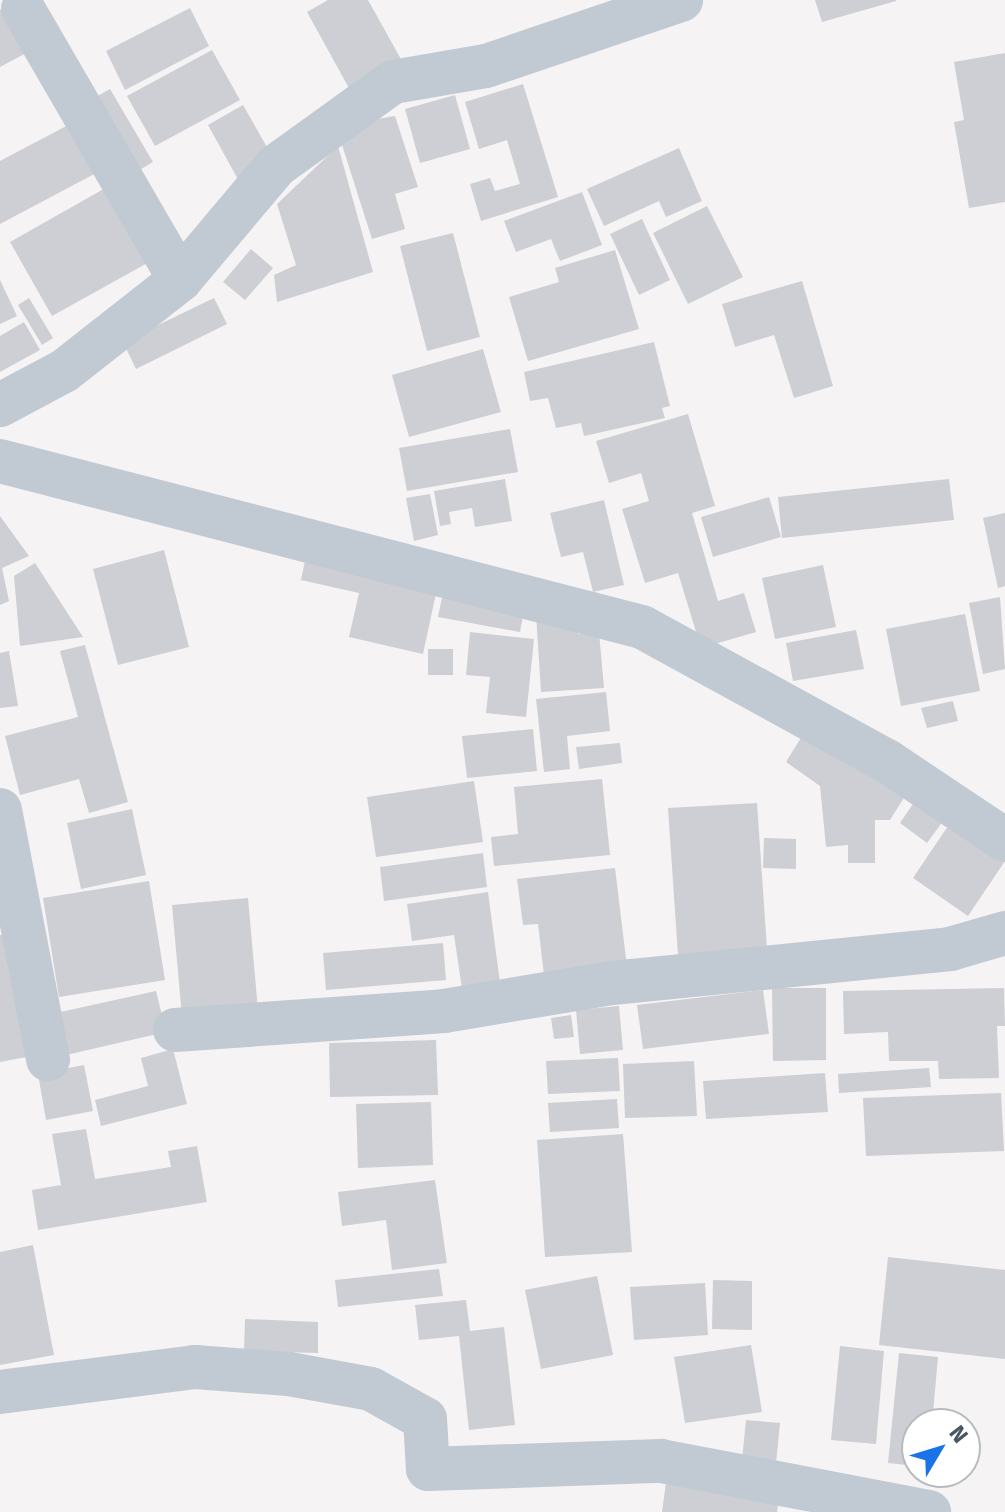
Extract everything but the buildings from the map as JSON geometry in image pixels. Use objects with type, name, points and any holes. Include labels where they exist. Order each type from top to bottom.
[{"type":"street","points":[[0,405],[64,371],[180,280],[276,166],[393,82],[486,66],[681,0]]},
{"type":"street","points":[[23,9],[180,280]]},
{"type":"street","points":[[0,461],[642,627],[887,761],[1005,840]]},
{"type":"street","points":[[0,810],[48,1059]]},
{"type":"street","points":[[175,1030],[444,1011],[643,979],[950,949],[1005,933]]},
{"type":"street","points":[[0,1392],[195,1367],[289,1374],[371,1389],[425,1419],[428,1469],[661,1461],[929,1512]]}]
